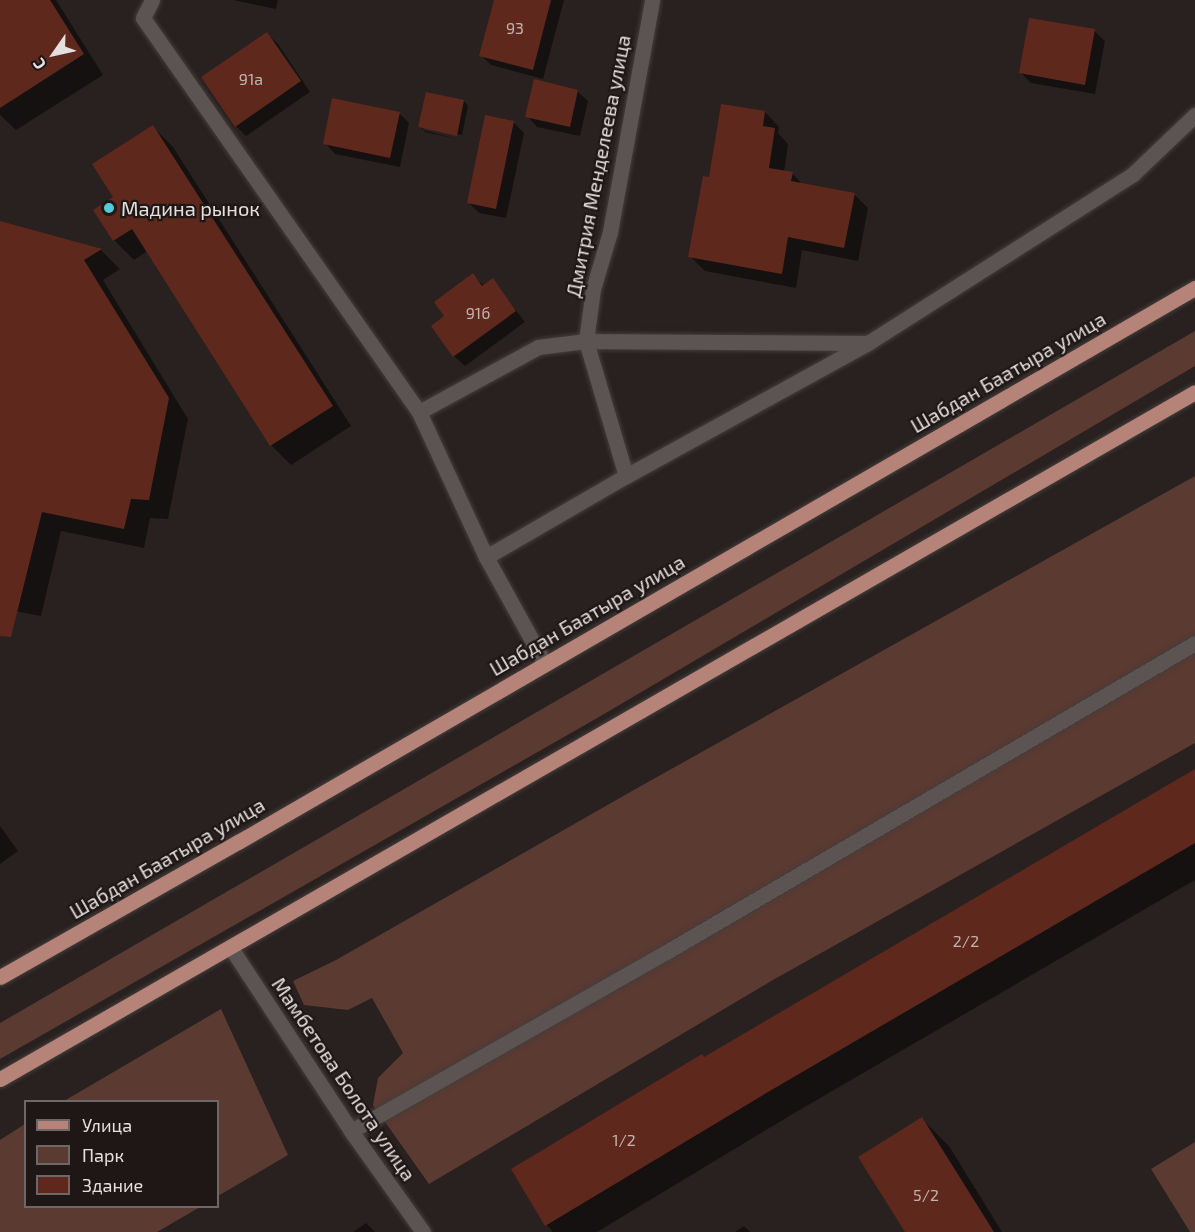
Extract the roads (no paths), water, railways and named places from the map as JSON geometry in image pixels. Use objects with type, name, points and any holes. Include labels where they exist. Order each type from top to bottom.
[{"type":"main road","name":"Шабдан Баатыра улица","points":[[0,977],[1195,288]]},
{"type":"main road","points":[[0,1079],[1195,392]]},
{"type":"street","points":[[152,0],[144,18],[419,412],[486,557],[546,664]]},
{"type":"street","name":"Дмитрия Менделеева улица","points":[[586,341],[592,289],[610,232],[652,0]]},
{"type":"street","points":[[486,557],[626,476],[868,343],[1133,174],[1187,119],[1195,115]]},
{"type":"street","points":[[419,412],[538,348],[586,341],[868,343]]},
{"type":"street","points":[[586,341],[626,476]]},
{"type":"street","points":[[351,1131],[668,951],[1195,643]]},
{"type":"street","name":"Мамбетова Болота улица","points":[[231,948],[351,1131],[423,1232]]},
{"type":"place","name":"Мадина рынок","points":[[109,208]]}]
